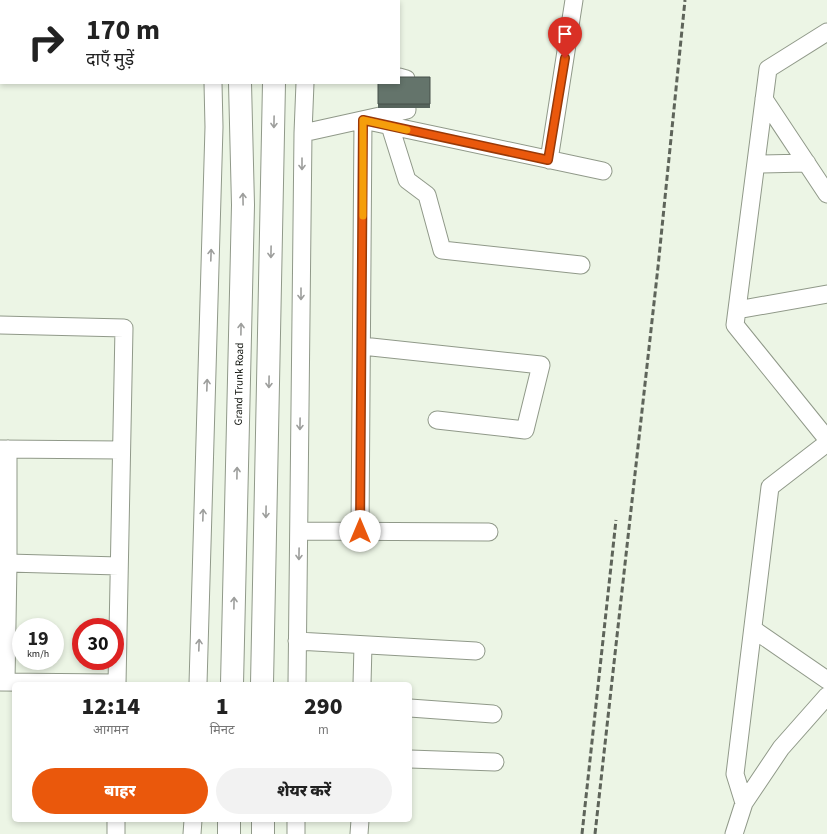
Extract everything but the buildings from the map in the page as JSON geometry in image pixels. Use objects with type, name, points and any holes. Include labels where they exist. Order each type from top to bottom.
[{"type":"highway","name":"Grand Trunk Road","points":[[232,682],[243,205],[240,84]]},
{"type":"highway","points":[[262,682],[274,84]]},
{"type":"highway","points":[[229,822],[229,834]]},
{"type":"highway","points":[[263,822],[263,834]]},
{"type":"street","points":[[548,160],[574,0]]},
{"type":"street","points":[[827,32],[768,68],[735,325],[827,439]]},
{"type":"street","points":[[303,133],[407,110],[406,79],[400,77]]},
{"type":"street","points":[[198,682],[214,127],[213,84]]},
{"type":"street","points":[[297,682],[303,133],[305,84]]},
{"type":"street","points":[[764,99],[827,194]]},
{"type":"street","points":[[360,531],[363,120],[603,171]]},
{"type":"street","points":[[390,126],[407,180],[427,195],[442,250],[581,265]]},
{"type":"street","points":[[756,164],[807,163]]},
{"type":"street","points":[[737,310],[827,294]]},
{"type":"street","points":[[0,325],[124,328],[117,682]]},
{"type":"street","points":[[362,346],[541,365],[525,430],[437,420]]},
{"type":"street","points":[[744,803],[735,774],[770,487],[827,442]]},
{"type":"street","points":[[60,682],[3,681],[8,564],[4,449],[121,450]]},
{"type":"street","points":[[299,531],[489,532]]},
{"type":"street","points":[[8,564],[119,566]]},
{"type":"street","points":[[753,629],[827,680]]},
{"type":"street","points":[[297,641],[476,651]]},
{"type":"street","points":[[362,682],[363,645]]},
{"type":"street","points":[[734,834],[744,803],[781,748],[827,696]]},
{"type":"street","points":[[412,708],[493,714]]},
{"type":"street","points":[[412,759],[495,762]]},
{"type":"street","points":[[116,822],[116,834]]},
{"type":"street","points":[[192,834],[193,822]]},
{"type":"street","points":[[296,822],[296,834]]},
{"type":"street","points":[[359,834],[360,822]]},
{"type":"railway","points":[[595,834],[658,267],[685,0]]},
{"type":"railway","points":[[582,834],[616,520]]},
{"type":"slow traffic","points":[[363,216],[363,120],[407,130]]},
{"type":"route","points":[[360,531],[363,120],[548,160],[565,58]]}]
